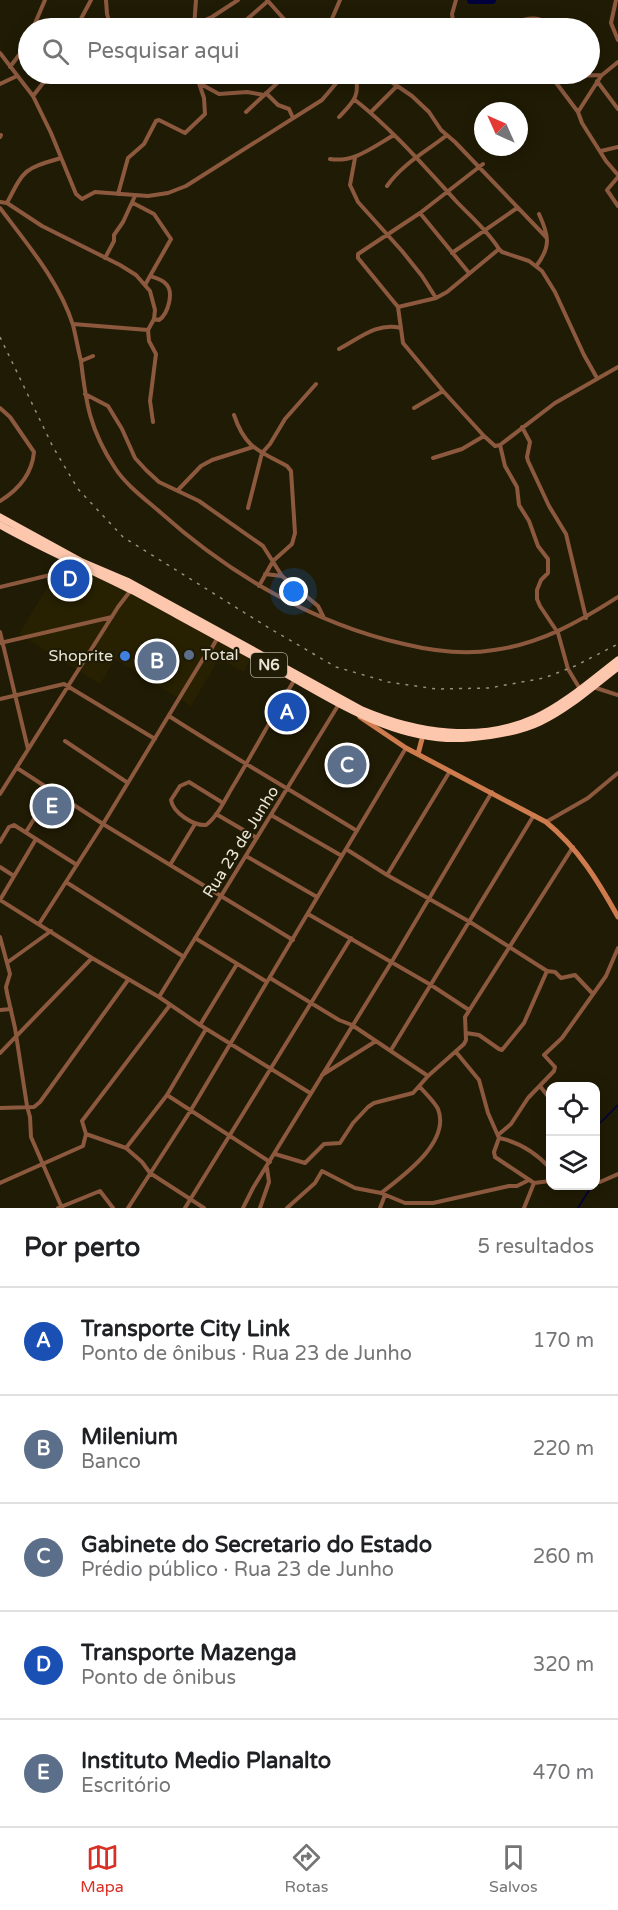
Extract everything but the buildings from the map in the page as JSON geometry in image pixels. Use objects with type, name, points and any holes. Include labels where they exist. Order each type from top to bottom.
[{"type":"highway","name":"N6","points":[[0,517],[341,701],[355,712],[396,729],[423,735],[468,738],[525,727],[552,716],[618,667]]},
{"type":"highway","name":"N6","points":[[2,528],[76,565],[133,588],[295,679],[384,720],[425,731],[466,733],[505,728],[535,718],[618,660]]},
{"type":"street","points":[[37,18],[45,0]]},
{"type":"street","points":[[81,18],[91,0]]},
{"type":"street","points":[[106,0],[108,18]]},
{"type":"street","points":[[195,18],[196,0]]},
{"type":"street","points":[[210,18],[238,0]]},
{"type":"street","points":[[332,18],[340,0]]},
{"type":"street","points":[[453,18],[456,0]]},
{"type":"street","points":[[616,0],[612,23],[618,40]]},
{"type":"street","points":[[248,18],[267,1],[283,18]]},
{"type":"street","points":[[0,52],[18,78]]},
{"type":"street","points":[[10,67],[18,56]]},
{"type":"street","points":[[600,77],[618,62]]},
{"type":"street","points":[[0,84],[16,76]]},
{"type":"street","points":[[23,84],[33,96],[79,198],[82,199],[95,192],[148,196],[168,193],[186,186],[322,100],[335,84]]},
{"type":"street","points":[[33,96],[42,84]]},
{"type":"street","points":[[118,194],[128,159],[142,147],[156,121],[159,120],[184,133],[205,114],[204,98],[199,84]]},
{"type":"street","points":[[203,84],[219,94],[247,92],[265,94],[278,105],[289,109],[293,118]]},
{"type":"street","points":[[246,112],[276,84]]},
{"type":"street","points":[[339,117],[355,100],[357,84]]},
{"type":"street","points":[[392,84],[421,103],[447,135],[546,237]]},
{"type":"street","points":[[557,84],[578,112],[582,123],[618,176],[607,190],[618,206]]},
{"type":"street","points":[[578,112],[595,84]]},
{"type":"street","points":[[599,84],[618,109]]},
{"type":"street","points":[[371,112],[397,87]]},
{"type":"street","points":[[355,100],[371,112],[486,230],[502,252],[537,265],[555,292],[597,378]]},
{"type":"street","points":[[330,159],[340,161],[355,158],[394,135]]},
{"type":"street","points":[[387,186],[394,176],[447,135]]},
{"type":"street","points":[[602,152],[618,147]]},
{"type":"street","points":[[7,203],[25,171],[30,167],[61,158]]},
{"type":"street","points":[[355,158],[350,185],[354,194],[366,212],[422,276],[436,298]]},
{"type":"street","points":[[483,164],[420,213],[357,256],[398,307],[403,343],[493,445],[500,445],[555,403],[618,367]]},
{"type":"street","points":[[105,258],[114,241],[114,235],[135,196]]},
{"type":"street","points":[[0,202],[7,203],[42,226],[136,275],[150,291],[155,310],[154,319],[148,330],[149,341],[156,354],[150,401],[153,422]]},
{"type":"street","points":[[133,203],[154,214],[171,239],[145,285]]},
{"type":"street","points":[[0,208],[46,270],[72,324],[81,361],[84,394],[90,422],[115,468],[174,525],[259,586],[325,620],[372,637],[426,649],[462,652],[495,650],[558,633],[618,597]]},
{"type":"street","points":[[452,253],[517,208]]},
{"type":"street","points":[[420,213],[469,273]]},
{"type":"street","points":[[537,265],[547,248],[546,231],[539,214]]},
{"type":"street","points":[[398,307],[436,298],[499,249]]},
{"type":"street","points":[[150,276],[164,282],[169,290],[164,316],[161,319],[154,319]]},
{"type":"street","points":[[72,324],[148,330]]},
{"type":"street","points":[[339,349],[374,329],[390,326],[401,328]]},
{"type":"street","points":[[81,361],[93,356]]},
{"type":"street","points":[[248,508],[262,453],[285,419],[316,384]]},
{"type":"street","points":[[414,408],[443,391]]},
{"type":"street","points":[[84,394],[108,406],[122,429],[135,458],[146,470],[159,482],[199,501],[263,546],[282,576],[318,606],[325,620]]},
{"type":"street","points":[[0,408],[10,417],[34,452],[26,477],[0,501]]},
{"type":"street","points":[[234,415],[239,430],[253,447],[287,466],[291,471],[295,533],[292,544],[273,561],[259,586]]},
{"type":"street","points":[[522,427],[530,442],[528,461],[549,506],[566,534],[586,618]]},
{"type":"street","points":[[433,458],[462,449],[484,436]]},
{"type":"street","points":[[500,445],[505,466],[517,487],[519,505],[529,521],[538,546],[548,559],[548,573],[541,580],[537,590],[537,599],[558,633],[568,669],[580,688]]},
{"type":"street","points":[[178,490],[201,466],[212,460],[253,447]]},
{"type":"street","points":[[0,587],[71,570],[76,565]]},
{"type":"street","points":[[265,574],[282,576]]},
{"type":"street","points":[[0,794],[112,617],[133,588]]},
{"type":"street","points":[[1,643],[112,617]]},
{"type":"street","points":[[0,632],[28,750]]},
{"type":"street","points":[[39,924],[218,637]]},
{"type":"street","points":[[223,803],[189,782],[185,783],[171,800],[175,810],[195,824],[206,825],[223,803],[295,679]]},
{"type":"street","points":[[0,699],[60,684],[155,740]]},
{"type":"street","points":[[592,687],[618,695]]},
{"type":"street","name":"Rua 23 de Junho","points":[[159,997],[341,701]]},
{"type":"street","points":[[355,712],[406,748],[546,822],[573,846],[591,870],[618,917]]},
{"type":"street","points":[[169,716],[357,831]]},
{"type":"street","points":[[418,754],[423,735]]},
{"type":"street","points":[[64,741],[128,783]]},
{"type":"street","points":[[128,1208],[191,1110],[406,748]]},
{"type":"street","points":[[17,768],[103,824],[293,939]]},
{"type":"street","points":[[387,875],[450,771]]},
{"type":"street","points":[[546,822],[588,798],[618,773]]},
{"type":"street","points":[[26,832],[52,790]]},
{"type":"street","points":[[244,1208],[310,1093],[391,963],[492,792]]},
{"type":"street","points":[[216,813],[257,838]]},
{"type":"street","points":[[271,814],[342,856]]},
{"type":"street","points":[[391,1050],[534,815]]},
{"type":"street","points":[[170,865],[195,824]]},
{"type":"street","points":[[0,842],[11,825],[36,838],[77,865]]},
{"type":"street","points":[[36,838],[0,901],[159,997],[310,1093]]},
{"type":"street","points":[[275,1154],[306,1163],[324,1144],[340,1143],[353,1123],[374,1103],[408,1095],[420,1087],[428,1076],[464,1044],[466,1040],[465,1017],[573,846]]},
{"type":"street","points":[[346,849],[470,922],[547,971],[553,971],[561,978],[575,975],[593,994]]},
{"type":"street","points":[[246,856],[317,897]]},
{"type":"street","points":[[0,867],[14,876]]},
{"type":"street","points":[[66,882],[184,957]]},
{"type":"street","points":[[308,914],[431,985],[469,1010]]},
{"type":"street","points":[[8,962],[51,931]]},
{"type":"street","points":[[0,937],[10,974],[6,987],[30,1117],[31,1137],[61,1208],[100,1191],[112,1208]]},
{"type":"street","points":[[195,938],[237,964],[352,1026],[428,1076]]},
{"type":"street","points":[[185,1208],[351,938]]},
{"type":"street","points":[[531,1182],[495,1157],[494,1152],[499,1136],[511,1124],[528,1098],[555,1069],[544,1055],[562,1038],[606,976],[618,948]]},
{"type":"street","points":[[0,1053],[92,958]]},
{"type":"street","points":[[200,1025],[237,964]]},
{"type":"street","points":[[466,1033],[479,1035],[499,1049],[506,1047],[524,1023],[547,971]]},
{"type":"street","points":[[0,1108],[34,1107],[40,1102],[128,980]]},
{"type":"street","points":[[0,1183],[83,1146],[86,1134],[82,1120],[170,1005]]},
{"type":"street","points":[[0,1010],[11,1009]]},
{"type":"street","points":[[126,1148],[166,1095],[206,1029]]},
{"type":"street","points":[[321,1076],[376,1041]]},
{"type":"street","points":[[456,1052],[479,1080],[488,1113],[499,1136],[525,1147],[546,1165]]},
{"type":"street","points":[[540,1086],[546,1094]]},
{"type":"street","points":[[380,1208],[383,1194],[421,1160],[439,1130],[440,1118],[437,1108],[420,1087]]},
{"type":"street","points":[[166,1095],[270,1162]]},
{"type":"street","points":[[86,1134],[126,1148],[142,1162],[150,1173],[204,1208]]},
{"type":"street","points":[[260,1208],[269,1182],[266,1167]]},
{"type":"street","points":[[286,1208],[315,1183],[321,1171],[355,1188],[383,1194],[405,1203],[433,1203],[531,1182],[546,1181]]},
{"type":"street","points":[[600,1182],[618,1174]]},
{"type":"street","points":[[524,1208],[531,1182]]},
{"type":"shaded area","points":[[64,560],[158,605],[250,659],[244,672],[219,659],[191,706],[115,659],[100,684],[19,634]]},
{"type":"waterway","points":[[471,0],[492,0]]},
{"type":"waterway","points":[[600,1123],[618,1105]]},
{"type":"waterway","points":[[578,1208],[589,1190]]},
{"type":"railway","points":[[0,337],[53,447],[78,489],[123,537],[336,667],[388,682],[436,689],[489,688],[544,678],[575,666],[618,644]]},
{"type":"place","name":"Transporte Mazenga","points":[[70,579]]},
{"type":"place","name":"Total","points":[[189,655]]},
{"type":"place","name":"Shoprite","points":[[125,656]]},
{"type":"place","name":"Milenium","points":[[157,661]]},
{"type":"place","name":"Transporte City Link","points":[[287,712]]},
{"type":"place","name":"Gabinete do Secretario do Estado","points":[[347,765]]},
{"type":"place","name":"Instituto Medio Planalto","points":[[52,806]]}]
